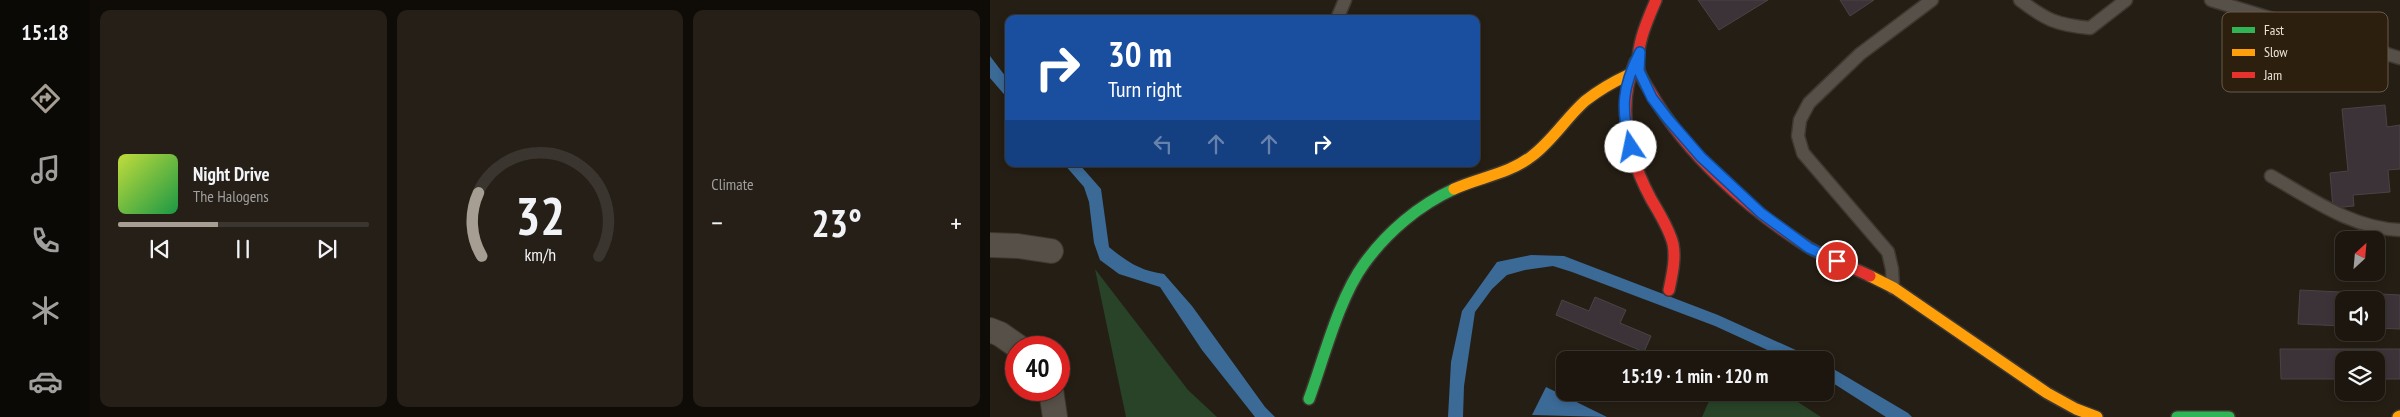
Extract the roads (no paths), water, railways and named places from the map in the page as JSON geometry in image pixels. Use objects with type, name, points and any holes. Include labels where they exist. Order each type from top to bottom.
[{"type":"street","points":[[1656,0],[1646,26],[1640,52],[1639,71],[1652,98],[1668,119],[1714,170],[1761,213],[1809,248],[1893,288],[2037,387],[2071,407],[2097,417]]},
{"type":"street","points":[[1640,52],[1628,75],[1624,95],[1627,132],[1635,163],[1673,244],[1674,264],[1669,290]]},
{"type":"street","points":[[1309,399],[1346,300],[1363,266],[1390,233],[1435,198],[1469,182],[1511,169],[1531,157],[1552,139],[1584,102],[1606,86],[1628,75]]},
{"type":"street","points":[[990,245],[1018,246],[1051,251]]},
{"type":"street","points":[[990,330],[1005,338]]},
{"type":"street","points":[[1053,401],[1055,417]]},
{"type":"street","points":[[2177,417],[2229,417]]},
{"type":"lane","points":[[1339,15],[1345,0]]},
{"type":"lane","points":[[1893,288],[1888,252],[1803,153],[1798,136],[1800,120],[1809,103],[1860,54],[1932,0]]},
{"type":"lane","points":[[2020,0],[2042,17],[2065,26],[2090,28],[2126,0]]},
{"type":"lane","points":[[2211,0],[2250,12]]},
{"type":"lane","points":[[2388,54],[2400,58]]},
{"type":"lane","points":[[2270,176],[2332,211],[2383,230],[2400,230]]},
{"type":"water","points":[[990,56],[1005,76],[1005,95],[990,78]]},
{"type":"water","points":[[1067,167],[1082,167],[1101,189],[1109,247],[1135,265],[1148,271],[1164,274],[1192,306],[1265,407],[1275,417],[1255,417],[1202,350],[1160,287],[1119,274],[1100,260],[1094,243],[1089,202],[1084,187]]},
{"type":"water","points":[[1531,255],[1564,256],[1718,315],[1798,351],[1769,351],[1715,326],[1553,266],[1525,270],[1507,275],[1492,289],[1475,312],[1464,386],[1463,417],[1448,417],[1451,362],[1462,311],[1497,262]]},
{"type":"water","points":[[1834,369],[1912,417],[1886,417],[1834,384]]},
{"type":"water","points":[[1546,387],[1556,392],[1556,401],[1574,401],[1607,417],[1532,415]]}]
